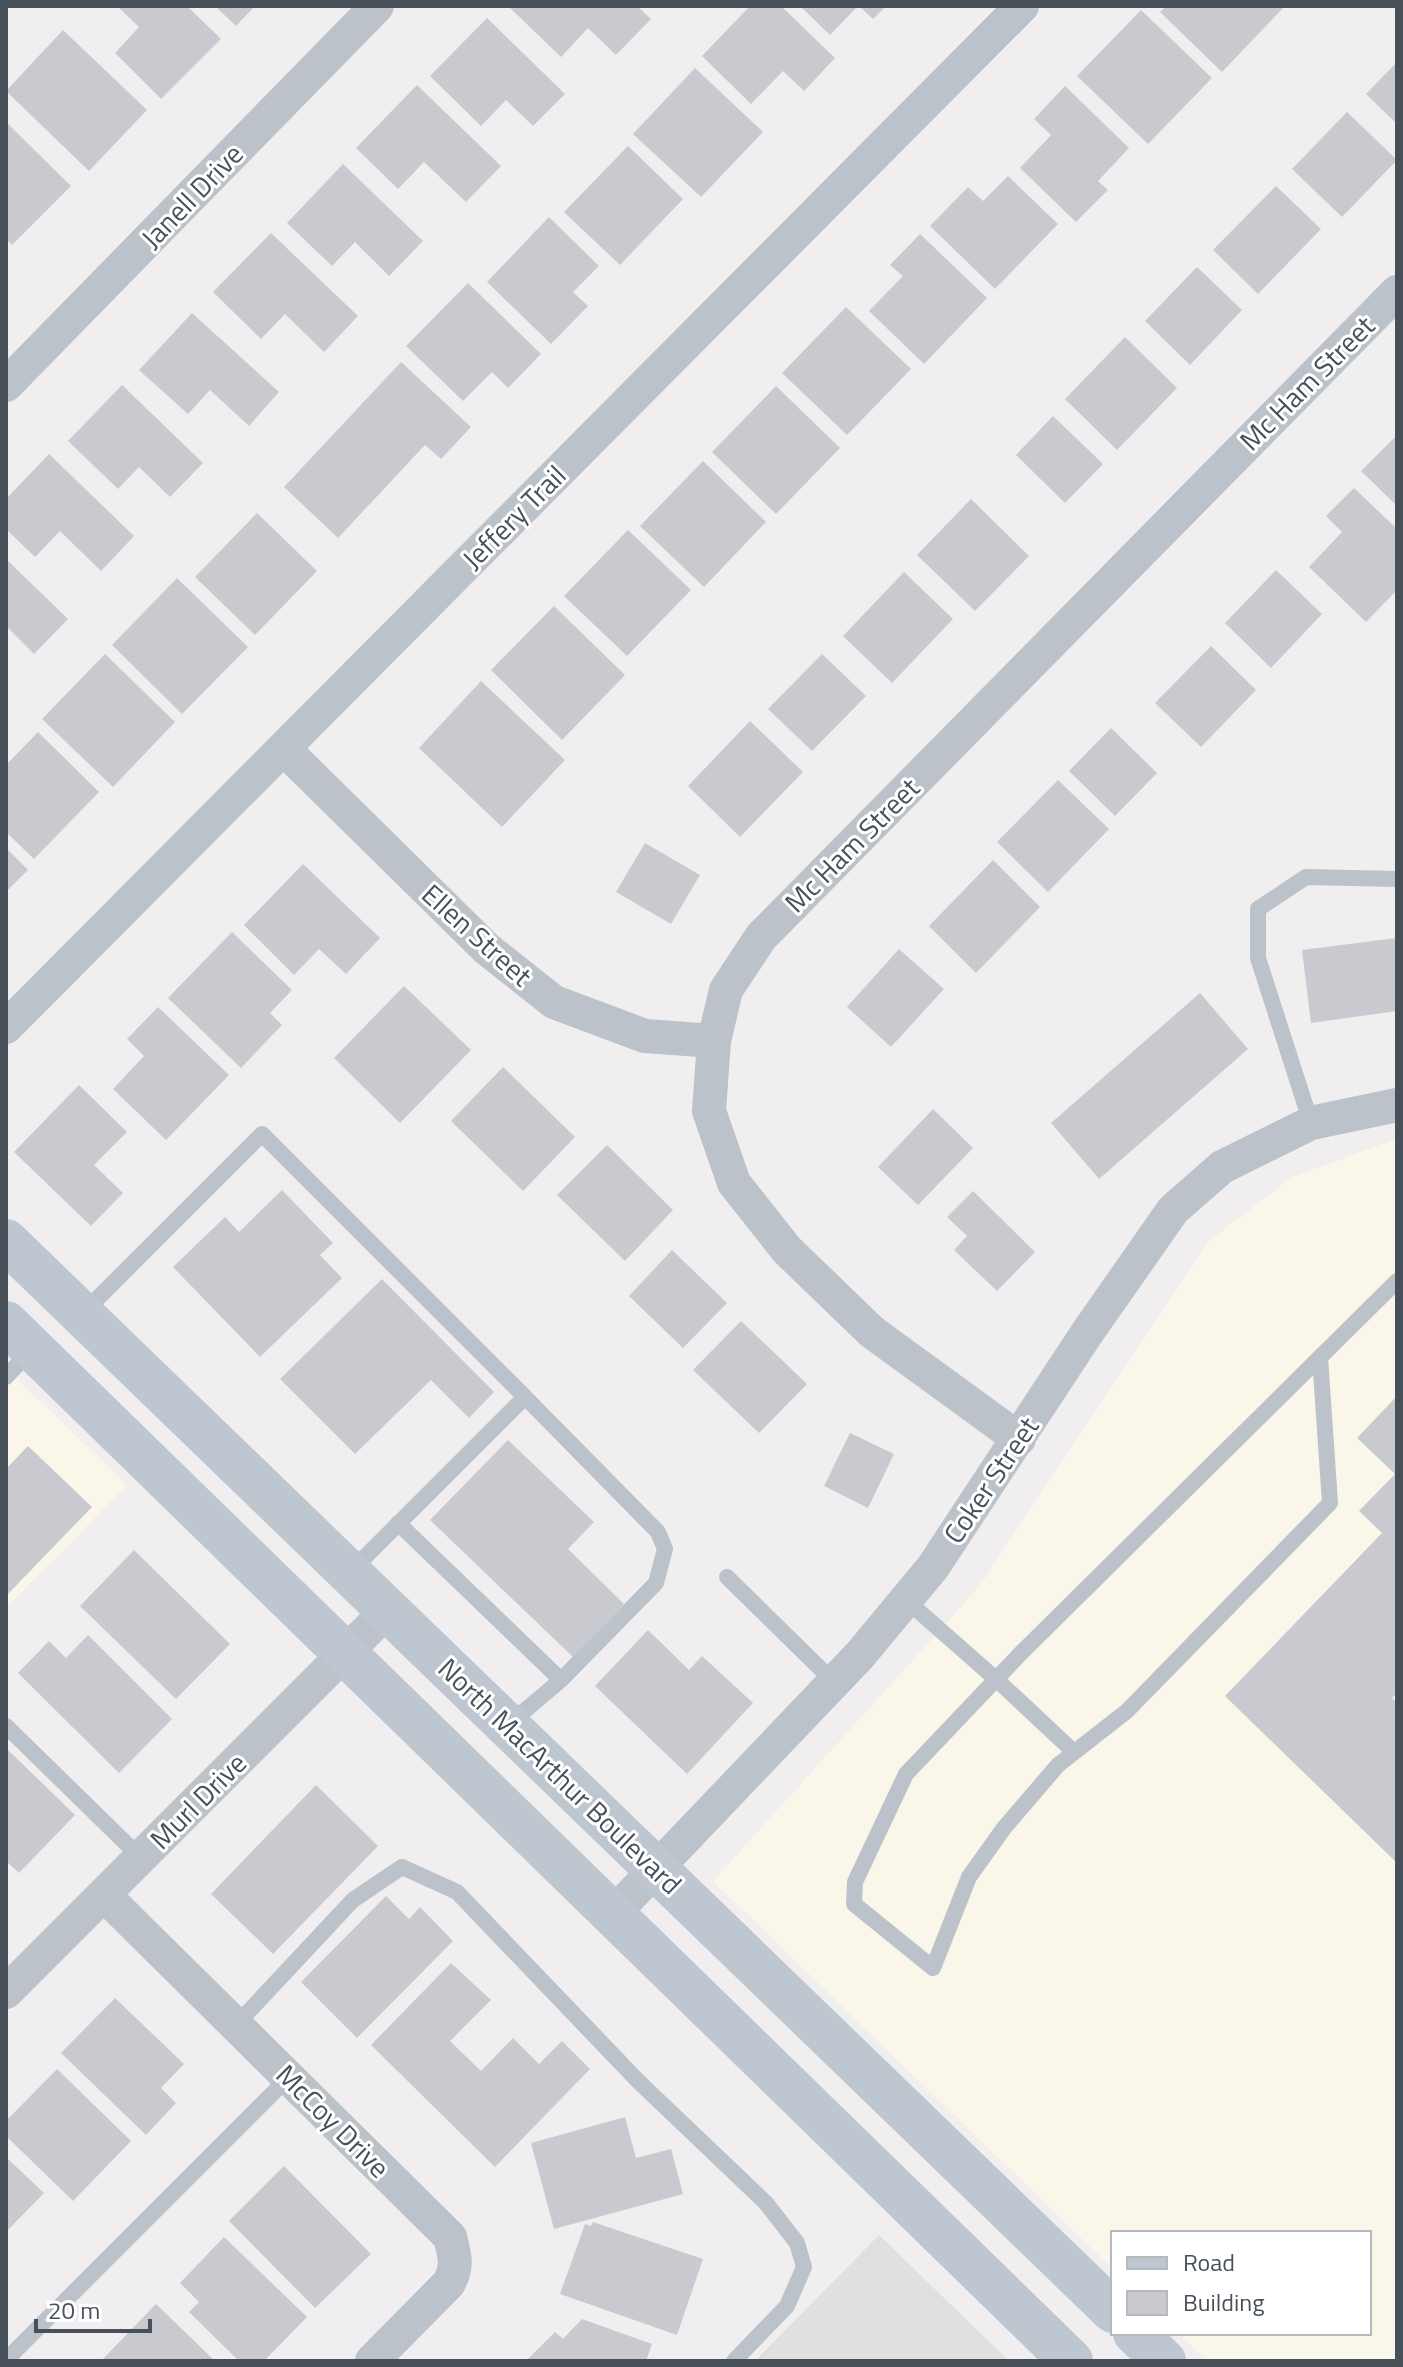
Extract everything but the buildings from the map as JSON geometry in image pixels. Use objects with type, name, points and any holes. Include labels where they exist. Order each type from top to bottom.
[{"type":"main road","name":"North MacArthur Boulevard","points":[[6,1241],[1111,2309]]},
{"type":"main road","points":[[15,1350],[345,1654],[1071,2361]]},
{"type":"main road","points":[[1137,2335],[1164,2361]]},
{"type":"street","name":"Janell Drive","points":[[6,385],[377,6]]},
{"type":"street","name":"Jeffery Trail","points":[[6,1027],[1022,6]]},
{"type":"street","name":"Mc Ham Street","points":[[1019,1439],[872,1332],[787,1250],[734,1183],[709,1111],[714,1041],[726,990],[761,937],[1397,292]]},
{"type":"street","name":"Ellen Street","points":[[284,749],[487,949],[554,1002],[645,1036],[714,1041]]},
{"type":"street","name":"Coker Street","points":[[612,1915],[860,1655],[933,1567],[1087,1333],[1173,1210],[1222,1167],[1311,1123],[1397,1105]]},
{"type":"street","name":"Murl Drive","points":[[6,1992],[388,1610]]},
{"type":"street","name":"McCoy Drive","points":[[104,1895],[450,2237],[456,2269],[449,2283],[372,2361]]},
{"type":"lane","points":[[1311,1123],[1258,958],[1258,909],[1306,877],[1397,879]]},
{"type":"lane","points":[[82,1314],[262,1134],[658,1532],[665,1549],[656,1583],[561,1680],[507,1725]]},
{"type":"lane","points":[[1320,1357],[1330,1503],[1127,1711],[1058,1765],[1004,1828],[969,1877],[933,1968],[854,1904],[855,1882],[906,1774],[997,1680],[1320,1357],[1397,1281]]},
{"type":"lane","points":[[349,1572],[525,1397]]},
{"type":"lane","points":[[398,1523],[561,1680]]},
{"type":"lane","points":[[727,1577],[834,1682]]},
{"type":"lane","points":[[906,1600],[1074,1752]]},
{"type":"lane","points":[[6,1726],[141,1858]]},
{"type":"lane","points":[[236,2025],[353,1900],[402,1867],[457,1892],[638,2081],[766,2203],[797,2243],[804,2267],[787,2306],[734,2361]]},
{"type":"lane","points":[[6,2360],[289,2077]]},
{"type":"shaded area","points":[[1397,1141],[1397,2361],[1207,2361],[1181,2335],[1371,2335],[1371,2231],[1111,2231],[1111,2267],[713,1881],[979,1587],[1209,1241],[1292,1177]]},
{"type":"shaded area","points":[[6,1368],[127,1485],[6,1609]]},
{"type":"shaded area","points":[[879,2235],[1009,2361],[755,2361]]}]
